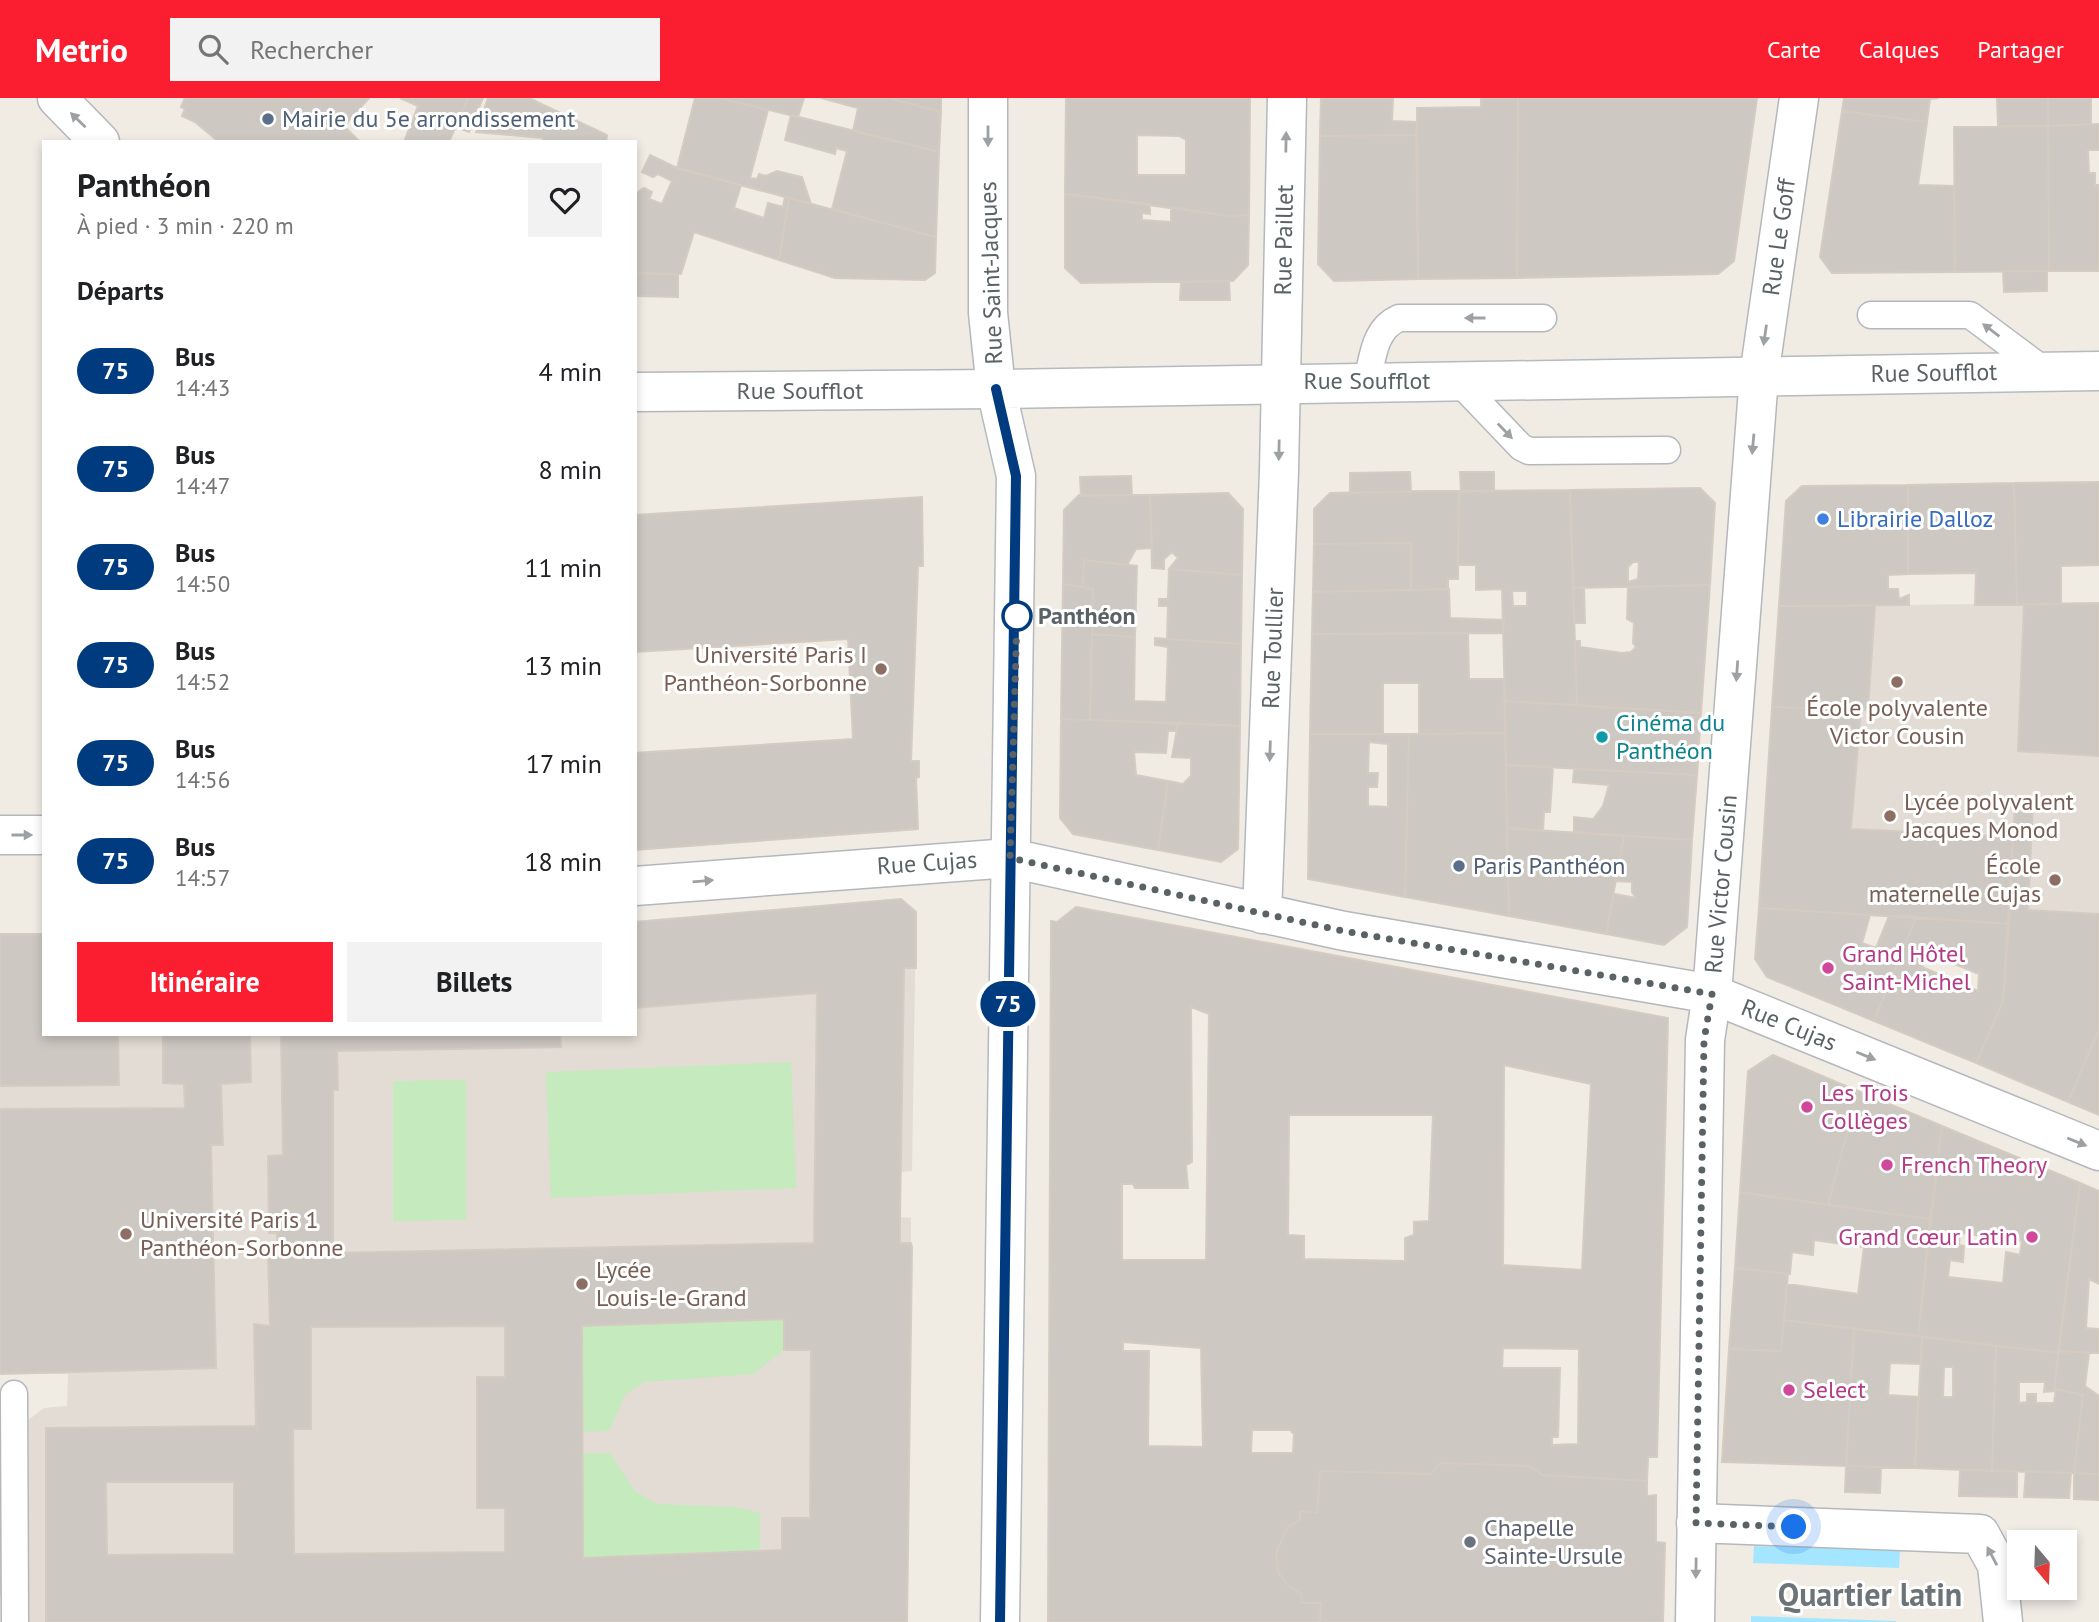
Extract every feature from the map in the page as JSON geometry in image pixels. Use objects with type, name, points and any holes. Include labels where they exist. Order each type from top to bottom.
[{"type":"street","points":[[57,98],[98,140]]},
{"type":"street","name":"Rue Saint-Jacques","points":[[988,98],[988,313],[996,389],[1016,476],[1017,616],[1010,858],[1000,1622]]},
{"type":"street","name":"Rue Paillet","points":[[1280,382],[1287,98]]},
{"type":"street","name":"Rue Le Goff","points":[[1759,376],[1800,98]]},
{"type":"street","name":"Rue Soufflot","points":[[637,391],[996,389],[1280,382],[2099,370]]},
{"type":"street","name":"Rue Victor Cousin","points":[[1695,1622],[1704,1040],[1712,994],[1759,376]]},
{"type":"street","name":"Rue Toullier","points":[[1262,914],[1280,382]]},
{"type":"street","points":[[0,835],[42,835]]},
{"type":"street","name":"Rue Cujas","points":[[637,886],[1010,858],[1343,931],[1712,994],[2099,1151]]},
{"type":"street","points":[[1696,1523],[1980,1534],[1997,1565],[2003,1622]]},
{"type":"lane","points":[[1871,315],[1970,314],[2045,371]]},
{"type":"lane","points":[[1367,381],[1378,336],[1387,323],[1399,318],[1543,318]]},
{"type":"lane","points":[[1458,381],[1521,447],[1529,451],[1667,450]]},
{"type":"lane","points":[[14,1394],[15,1622]]},
{"type":"shaded area","points":[[2099,603],[2099,1029],[2068,1102],[1976,1063],[2003,1001],[2008,924],[1759,908],[1779,606]]},
{"type":"shaded area","name":"Lycée Louis-le-Grand","points":[[901,899],[916,912],[912,1171],[901,1172],[900,1217],[911,1218],[907,1622],[29,1622],[28,1420],[44,1408],[67,1406],[68,1374],[0,1374],[0,934],[42,934],[42,1036],[637,1036],[637,922]]},
{"type":"green space","points":[[791,1062],[796,1188],[551,1198],[546,1072]]},
{"type":"green space","points":[[466,1080],[466,1220],[393,1221],[393,1081]]},
{"type":"green space","points":[[784,1319],[784,1350],[753,1374],[644,1382],[625,1395],[609,1431],[582,1432],[582,1326]]},
{"type":"green space","points":[[582,1453],[610,1453],[635,1491],[657,1504],[735,1507],[760,1513],[760,1551],[583,1558]]},
{"type":"water","points":[[1754,1546],[1900,1550],[1899,1568],[1753,1563]]},
{"type":"water","points":[[1751,1616],[1896,1621],[1896,1622],[1751,1622]]},
{"type":"building","name":"Mairie du 5e arrondissement","points":[[185,98],[369,98],[344,126],[358,140],[217,140],[195,122],[182,116],[185,109],[181,107]]},
{"type":"building","name":"Mairie du 5e arrondissement","points":[[400,98],[468,98],[450,140],[405,140],[418,106]]},
{"type":"building","points":[[468,98],[483,98],[469,132],[455,127]]},
{"type":"building","points":[[488,98],[529,98],[607,135],[606,140],[543,140],[476,132]]},
{"type":"building","points":[[695,98],[720,98],[768,110],[750,178],[757,179],[759,174],[766,176],[777,171],[802,177],[811,204],[677,168]]},
{"type":"building","points":[[720,98],[804,98],[798,117]]},
{"type":"building","points":[[821,98],[889,98],[941,112],[939,152],[853,131],[858,108]]},
{"type":"building","points":[[889,98],[941,98],[941,112]]},
{"type":"building","points":[[1066,98],[1250,98],[1249,215],[1229,216],[1065,194]],"holes":[[[1137,135],[1179,136],[1186,140],[1186,175],[1137,175]]]},
{"type":"building","points":[[1321,98],[1393,98],[1392,121],[1417,122],[1416,135],[1320,136]]},
{"type":"building","points":[[1481,98],[1518,98],[1517,278],[1418,279],[1417,108],[1481,107]]},
{"type":"building","points":[[1518,98],[1757,98],[1734,261],[1718,274],[1517,278]]},
{"type":"building","points":[[1844,98],[1939,98],[1930,99],[1927,122],[1842,111]]},
{"type":"building","points":[[1997,98],[2048,98],[2048,126],[1998,126]]},
{"type":"building","points":[[2048,98],[2091,98],[2091,124],[2048,126]]},
{"type":"building","points":[[1842,111],[1927,122],[1918,185],[1954,186],[1955,272],[1832,273],[1820,257]]},
{"type":"building","points":[[791,115],[939,152],[936,237],[832,209],[847,151],[836,148],[835,154],[785,140]]},
{"type":"building","points":[[2099,124],[2099,150],[2088,150],[2089,173],[2095,173],[2095,185],[2099,185],[2099,271],[2049,271],[2048,126]]},
{"type":"building","points":[[2048,126],[2049,271],[1955,272],[1954,127]]},
{"type":"building","points":[[1416,135],[1418,279],[1334,281],[1318,264],[1320,136]]},
{"type":"building","points":[[650,155],[677,168],[741,185],[734,208],[764,218],[768,203],[783,207],[785,197],[789,198],[779,260],[694,232],[681,274],[637,273],[637,193],[644,188],[652,192],[649,199],[662,204],[672,181],[658,174],[653,177],[642,172]]},
{"type":"building","points":[[1065,194],[1150,204],[1150,214],[1142,213],[1142,220],[1171,222],[1171,207],[1229,216],[1249,215],[1248,265],[1233,281],[1081,283],[1065,268]]},
{"type":"building","points":[[789,198],[936,237],[935,273],[925,280],[835,278],[779,260]]},
{"type":"building","points":[[2003,271],[2047,271],[2047,291],[2004,292]]},
{"type":"building","points":[[637,273],[678,274],[678,297],[637,296]]},
{"type":"building","points":[[1229,281],[1230,300],[1180,300],[1181,282]]},
{"type":"building","points":[[1410,472],[1411,492],[1350,493],[1350,473]]},
{"type":"building","points":[[1460,472],[1494,472],[1494,491],[1461,492]]},
{"type":"building","points":[[1131,476],[1132,495],[1081,496],[1080,477]]},
{"type":"building","points":[[2099,482],[2099,565],[2061,566],[2061,604],[2017,605],[2014,483]]},
{"type":"building","points":[[2014,483],[2017,605],[1975,605],[1976,573],[1908,574],[1908,485]]},
{"type":"building","points":[[1908,485],[1908,574],[1888,575],[1888,589],[1898,589],[1899,599],[1909,595],[1909,605],[1779,606],[1786,501],[1802,486]]},
{"type":"building","points":[[1700,488],[1715,503],[1710,585],[1573,588],[1570,490]],"holes":[[[1633,562],[1639,562],[1638,579],[1628,582],[1628,567]]]},
{"type":"building","points":[[1570,490],[1577,705],[1505,701],[1502,589],[1476,590],[1476,565],[1458,565],[1459,491]],"holes":[[[1512,591],[1527,591],[1527,606],[1513,606]]]},
{"type":"building","points":[[1459,491],[1458,579],[1448,579],[1448,589],[1411,590],[1411,543],[1314,544],[1314,509],[1330,493]]},
{"type":"building","points":[[1228,493],[1243,509],[1242,575],[1169,569],[1178,558],[1172,552],[1164,559],[1164,569],[1152,568],[1150,495]]},
{"type":"building","points":[[1079,495],[1150,495],[1152,548],[1136,549],[1127,565],[1084,560],[1083,587],[1063,584],[1064,510]]},
{"type":"building","name":"Université Paris I Panthéon-Sorbonne","points":[[922,497],[923,566],[918,566],[911,761],[919,761],[919,777],[916,778],[918,829],[637,850],[637,753],[853,739],[848,639],[637,652],[637,515]]},
{"type":"building","points":[[1411,543],[1411,590],[1313,592],[1314,544]]},
{"type":"building","points":[[1084,560],[1137,566],[1135,637],[1092,634],[1093,589],[1083,587]]},
{"type":"building","points":[[1169,569],[1242,575],[1241,644],[1167,639],[1168,606],[1159,606],[1159,599],[1168,599]]},
{"type":"building","points":[[1063,584],[1093,589],[1090,720],[1061,719]]},
{"type":"building","points":[[1710,585],[1701,713],[1577,705],[1575,641],[1580,641],[1580,647],[1622,653],[1631,652],[1636,647],[1633,643],[1634,623],[1627,619],[1628,587]]},
{"type":"building","points":[[1584,587],[1585,623],[1574,623],[1573,588]]},
{"type":"building","points":[[1449,589],[1450,618],[1504,620],[1503,633],[1312,634],[1313,592]]},
{"type":"building","points":[[2099,603],[2099,756],[2018,751],[2024,604]]},
{"type":"building","points":[[1779,606],[1875,606],[1868,710],[1772,707]]},
{"type":"building","points":[[1468,633],[1469,679],[1504,679],[1505,733],[1419,734],[1419,683],[1383,683],[1383,734],[1310,734],[1312,634]]},
{"type":"building","points":[[1092,634],[1135,637],[1134,701],[1166,702],[1168,647],[1155,645],[1155,638],[1241,644],[1240,726],[1090,720]]},
{"type":"building","name":"Cinéma du Panthéon","points":[[1505,701],[1701,713],[1697,775],[1506,765]]},
{"type":"building","name":"Lycée polyvalent Jacques Monod","points":[[1772,707],[1861,710],[1851,829],[2013,837],[2009,924],[1759,908]]},
{"type":"building","points":[[1061,719],[1178,723],[1176,731],[1168,731],[1166,753],[1134,752],[1136,775],[1168,781],[1158,850],[1073,834],[1060,818]]},
{"type":"building","points":[[1178,723],[1240,726],[1238,849],[1221,862],[1158,850],[1168,781],[1183,784],[1191,776],[1191,758],[1172,757]]},
{"type":"building","points":[[1505,733],[1509,916],[1405,897],[1409,734]]},
{"type":"building","points":[[1310,734],[1409,734],[1405,897],[1308,879]],"holes":[[[1369,742],[1388,744],[1388,807],[1368,806],[1368,787],[1377,787],[1378,773],[1368,773]]]},
{"type":"building","points":[[1506,765],[1553,767],[1550,812],[1544,812],[1543,831],[1507,828]]},
{"type":"building","points":[[1574,769],[1697,775],[1692,840],[1574,832],[1574,817],[1593,819],[1603,806],[1609,785],[1573,782]]},
{"type":"building","points":[[2015,803],[2033,804],[2028,910],[2099,914],[2099,1029],[2068,1102],[1976,1063],[2003,1001]]},
{"type":"building","points":[[1507,828],[1624,836],[1606,934],[1509,916]]},
{"type":"building","points":[[1624,836],[1692,840],[1687,927],[1664,945],[1606,934],[1614,894],[1636,898],[1632,892],[1632,882],[1616,881]]},
{"type":"building","points":[[901,899],[916,912],[916,968],[904,968],[900,1218],[900,1243],[911,1243],[912,1247],[907,1622],[46,1622],[46,1428],[256,1426],[254,1324],[270,1326],[268,1254],[277,1255],[277,1233],[269,1233],[268,1156],[283,1155],[281,1036],[560,1036],[561,1047],[337,1051],[338,1090],[333,1090],[333,1253],[814,1243],[817,993],[637,1008],[637,922]],"holes":[[[784,1319],[784,1350],[811,1350],[810,1518],[782,1518],[782,1550],[583,1558],[582,1326]],[[505,1326],[505,1377],[477,1377],[477,1508],[505,1508],[505,1552],[294,1554],[293,1429],[311,1429],[311,1327]],[[106,1482],[234,1482],[234,1554],[107,1555]]]},
{"type":"building","points":[[1076,907],[1668,1018],[1657,1457],[1648,1457],[1647,1481],[1542,1475],[1530,1466],[1440,1463],[1431,1474],[1320,1471],[1317,1513],[1300,1511],[1300,1520],[1288,1527],[1276,1553],[1278,1572],[1289,1586],[1301,1594],[1302,1603],[1321,1603],[1320,1622],[1048,1622],[1051,921],[1057,922]],"holes":[[[1191,1007],[1209,1014],[1206,1260],[1122,1260],[1122,1184],[1133,1184],[1135,1188],[1188,1188],[1186,1165],[1192,1162]],[[1504,1065],[1591,1084],[1582,1270],[1503,1265]],[[1289,1115],[1433,1115],[1429,1221],[1414,1222],[1414,1235],[1405,1238],[1405,1261],[1304,1259],[1304,1236],[1288,1235]],[[1123,1342],[1201,1348],[1203,1447],[1148,1446],[1149,1351],[1123,1351]],[[1503,1348],[1579,1349],[1578,1444],[1552,1445],[1552,1437],[1558,1437],[1560,1368],[1502,1368]],[[1252,1430],[1290,1430],[1294,1434],[1293,1453],[1251,1453]]]},
{"type":"building","name":"Grand Hôtel Saint-Michel","points":[[1759,908],[1870,915],[1862,943],[1876,948],[1889,916],[1916,917],[1874,1021],[1767,977],[1755,959]]},
{"type":"building","points":[[1916,917],[2009,924],[2003,1001],[1976,1063],[1874,1021]],"holes":[[[1928,953],[1979,974],[1978,991],[1922,967]]]},
{"type":"building","points":[[0,934],[42,934],[42,1036],[118,1036],[119,1085],[0,1086]]},
{"type":"building","points":[[2099,1031],[2099,1115],[2068,1102]]},
{"type":"building","name":"Université Paris 1 Panthéon-Sorbonne","points":[[163,1036],[250,1036],[251,1082],[221,1084],[223,1145],[211,1145],[216,1368],[0,1374],[0,1109],[185,1108],[184,1084],[163,1083]]},
{"type":"building","points":[[1773,1055],[1858,1091],[1828,1205],[1740,1192],[1748,1071]]},
{"type":"building","name":"French Theory","points":[[1858,1091],[1942,1126],[1930,1219],[1828,1205]]},
{"type":"building","name":"Grand Cœur Latin","points":[[1942,1126],[2080,1183],[2058,1353],[1918,1336]],"holes":[[[1960,1233],[2022,1241],[2020,1255],[2006,1252],[2003,1283],[1948,1277],[1950,1260],[1963,1262],[1964,1246],[1959,1245]]]},
{"type":"building","points":[[2080,1183],[2099,1191],[2099,1284],[2089,1279],[2086,1328],[2099,1329],[2099,1353],[2059,1351]]},
{"type":"building","points":[[1740,1192],[1930,1219],[1918,1336],[1784,1320],[1787,1284],[1858,1294],[1864,1247],[1814,1240],[1813,1255],[1792,1252],[1790,1274],[1735,1268]]},
{"type":"building","points":[[1735,1268],[1788,1274],[1781,1351],[1729,1349]]},
{"type":"building","name":"Select","points":[[1784,1320],[1854,1329],[1846,1466],[1722,1462],[1729,1349],[1781,1351]]},
{"type":"building","points":[[1854,1329],[1922,1337],[1921,1364],[1890,1363],[1888,1395],[1918,1397],[1915,1468],[1846,1466]]},
{"type":"building","points":[[1922,1337],[1996,1346],[1992,1471],[1915,1468]],"holes":[[[1944,1367],[1953,1367],[1953,1397],[1943,1397]]]},
{"type":"building","points":[[1996,1346],[2058,1353],[2054,1391],[2044,1392],[2045,1382],[2019,1382],[2019,1403],[2027,1402],[2027,1394],[2036,1394],[2036,1403],[2054,1403],[2056,1389],[2083,1395],[2074,1473],[1992,1471]]},
{"type":"building","points":[[2059,1351],[2089,1353],[2085,1386],[2099,1396],[2099,1474],[2074,1473],[2083,1395],[2054,1389]]},
{"type":"building","name":"Chapelle Sainte-Ursule","points":[[1440,1463],[1530,1466],[1542,1475],[1647,1481],[1647,1496],[1656,1495],[1656,1542],[1665,1543],[1663,1622],[1320,1622],[1321,1603],[1302,1603],[1301,1594],[1289,1586],[1278,1572],[1276,1553],[1288,1527],[1300,1520],[1300,1511],[1317,1513],[1320,1471],[1431,1474]]},
{"type":"building","points":[[1846,1466],[1881,1467],[1880,1493],[1845,1492]]},
{"type":"building","points":[[1960,1470],[2017,1471],[2017,1497],[1959,1496]]},
{"type":"building","points":[[2026,1471],[2071,1473],[2069,1498],[2024,1497]]},
{"type":"building","points":[[2074,1473],[2099,1474],[2099,1500],[2074,1499]]},
{"type":"building","points":[[0,1511],[4,1511],[3,1595],[0,1595]]},
{"type":"bus line","name":"75","points":[[996,389],[1016,476],[1017,616],[1010,813],[1000,1622]]},
{"type":"place","name":"Mairie du 5e arrondissement","points":[[268,119]]},
{"type":"place","name":"Librairie Dalloz","points":[[1823,519]]},
{"type":"place","name":"Panthéon","points":[[1017,616]]},
{"type":"place","name":"Université Paris I Panthéon-Sorbonne","points":[[881,669]]},
{"type":"place","name":"École polyvalente Victor Cousin","points":[[1897,682]]},
{"type":"place","name":"Cinéma du Panthéon","points":[[1602,737]]},
{"type":"place","name":"Lycée polyvalent Jacques Monod","points":[[1890,816]]},
{"type":"place","name":"Paris Panthéon","points":[[1459,866]]},
{"type":"place","name":"École maternelle Cujas","points":[[2055,880]]},
{"type":"place","name":"Grand Hôtel Saint-Michel","points":[[1828,968]]},
{"type":"place","name":"Les Trois Collèges","points":[[1807,1107]]},
{"type":"place","name":"French Theory","points":[[1887,1165]]},
{"type":"place","name":"Université Paris 1 Panthéon-Sorbonne","points":[[126,1234]]},
{"type":"place","name":"Grand Cœur Latin","points":[[2032,1237]]},
{"type":"place","name":"Lycée Louis-le-Grand","points":[[582,1284]]},
{"type":"place","name":"Select","points":[[1789,1390]]},
{"type":"place","name":"Chapelle Sainte-Ursule","points":[[1470,1542]]},
{"type":"district","name":"Quartier latin","points":[[1870,1595]]},
{"type":"route","points":[[1017,616],[1010,858],[1343,931],[1712,994],[1704,1040],[1696,1523],[1794,1527]]}]
